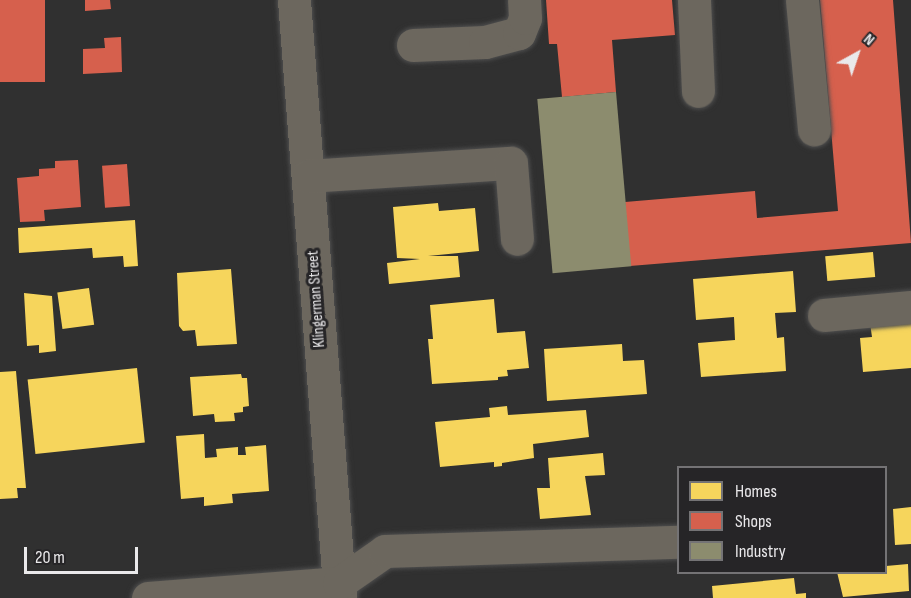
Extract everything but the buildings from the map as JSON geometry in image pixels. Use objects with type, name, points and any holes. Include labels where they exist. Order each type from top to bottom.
[{"type":"street","name":"Klingerman Street","points":[[294,0],[340,591]]},
{"type":"street","points":[[413,45],[485,42],[519,33],[525,18],[524,0]]},
{"type":"street","points":[[694,0],[698,91]]},
{"type":"street","points":[[802,0],[814,129]]},
{"type":"street","points":[[308,176],[511,163],[517,239]]},
{"type":"street","points":[[824,315],[911,307]]},
{"type":"street","points":[[148,598],[340,591],[385,551],[677,542]]}]
